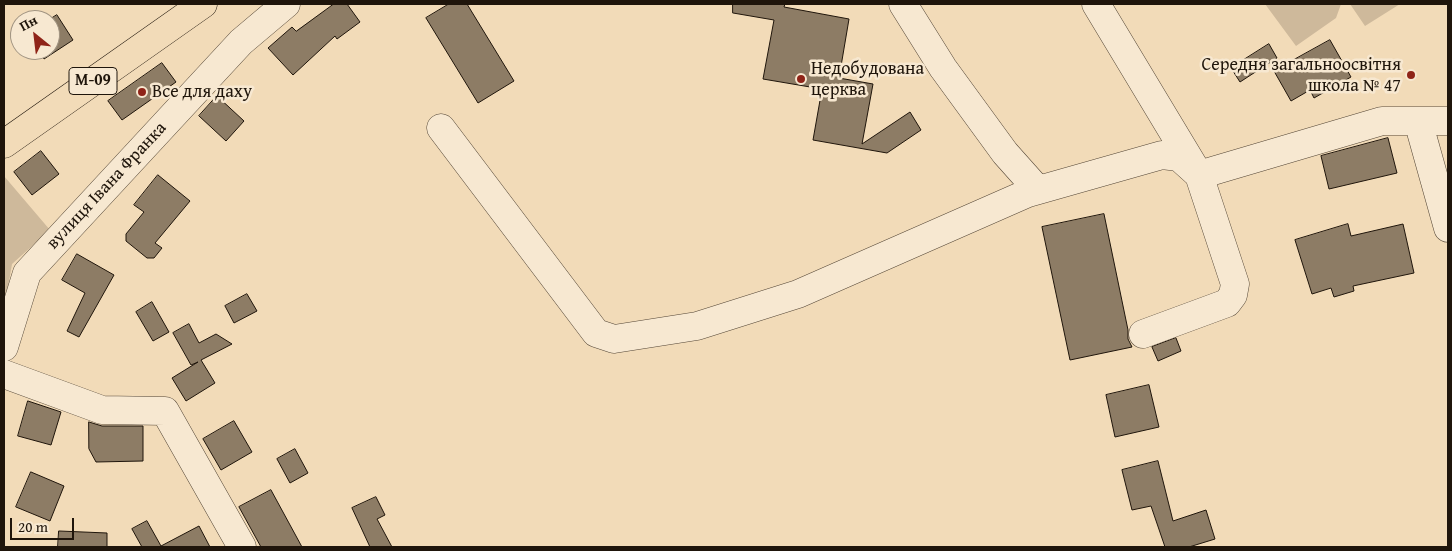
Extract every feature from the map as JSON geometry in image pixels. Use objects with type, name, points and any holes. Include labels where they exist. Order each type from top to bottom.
[{"type":"main road","name":"М-09","points":[[4,144],[204,4]]},
{"type":"street","name":"вулиця Івана Франка","points":[[4,347],[8,321],[27,274],[241,42],[286,4]]},
{"type":"street","points":[[902,4],[943,68],[1033,192]]},
{"type":"street","points":[[1096,4],[1199,175],[1235,284],[1233,295],[1227,303],[1142,334]]},
{"type":"street","points":[[1199,175],[1382,121],[1448,121]]},
{"type":"street","points":[[1418,121],[1448,228]]},
{"type":"street","points":[[441,128],[596,333],[614,339],[697,326],[798,294],[1033,192],[1162,155],[1179,157],[1199,175]]},
{"type":"street","points":[[4,374],[102,410],[166,411],[242,547]]},
{"type":"shaded area","points":[[1265,4],[1341,4],[1336,18],[1296,46]]},
{"type":"shaded area","points":[[1350,4],[1400,4],[1365,26]]},
{"type":"shaded area","points":[[4,176],[50,230],[12,264],[4,311]]},
{"type":"building","points":[[334,4],[347,4],[360,22],[337,39],[335,36],[293,75],[268,48],[292,27],[296,31]]},
{"type":"building","points":[[449,4],[467,4],[514,81],[478,103],[426,18]]},
{"type":"building","name":"Недобудована церква","points":[[733,4],[785,4],[784,7],[849,19],[839,78],[873,84],[862,144],[910,112],[921,130],[887,153],[813,140],[822,89],[763,79],[774,20],[733,13]]},
{"type":"building","points":[[60,20],[73,40],[60,49]]},
{"type":"building","points":[[1330,40],[1351,77],[1314,98],[1310,90],[1291,101],[1274,71]]},
{"type":"building","points":[[1269,44],[1277,58],[1240,82],[1231,68]]},
{"type":"building","name":"Все для даху","points":[[162,63],[176,82],[122,120],[108,101]]},
{"type":"building","points":[[217,96],[244,121],[226,141],[199,116]]},
{"type":"building","points":[[1388,138],[1397,173],[1329,189],[1321,156]]},
{"type":"building","points":[[41,151],[59,174],[32,195],[14,172]]},
{"type":"building","points":[[158,175],[190,201],[155,243],[162,248],[154,258],[147,258],[126,241],[126,234],[144,212],[134,205]]},
{"type":"building","points":[[1104,214],[1128,330],[1128,339],[1132,347],[1070,360],[1042,227]]},
{"type":"building","points":[[1348,224],[1351,236],[1403,224],[1414,273],[1353,286],[1354,291],[1334,297],[1331,288],[1312,294],[1295,240]]},
{"type":"building","points":[[77,254],[114,275],[79,337],[67,331],[85,293],[62,280]]},
{"type":"building","points":[[247,294],[257,311],[234,323],[225,306]]},
{"type":"building","points":[[152,302],[169,332],[153,341],[136,312]]},
{"type":"building","points":[[189,324],[199,343],[216,334],[232,344],[201,360],[215,383],[186,401],[172,378],[198,362],[191,365],[173,333]]},
{"type":"building","points":[[1176,338],[1181,351],[1158,361],[1152,347]]},
{"type":"building","points":[[1149,385],[1159,427],[1115,437],[1106,395]]},
{"type":"building","points":[[28,401],[61,412],[51,445],[18,436]]},
{"type":"building","points":[[234,421],[252,452],[221,470],[203,439]]},
{"type":"building","points":[[89,422],[102,426],[143,426],[143,461],[96,462],[89,449]]},
{"type":"building","points":[[295,449],[308,473],[290,483],[277,459]]},
{"type":"building","points":[[1158,461],[1173,521],[1206,510],[1215,539],[1189,547],[1165,547],[1151,506],[1132,510],[1122,470]]},
{"type":"building","points":[[31,472],[64,486],[50,521],[16,507]]},
{"type":"building","points":[[271,490],[302,547],[261,547],[239,507]]},
{"type":"building","points":[[376,497],[385,515],[377,519],[392,547],[370,547],[352,508]]},
{"type":"building","points":[[147,521],[161,546],[199,526],[210,547],[142,547],[132,529]]},
{"type":"building","points":[[59,531],[107,533],[107,547],[58,547]]},
{"type":"place","name":"Середня загальноосвітня школа № 47","points":[[1411,75]]},
{"type":"place","name":"Недобудована церква","points":[[801,79]]},
{"type":"place","name":"Все для даху","points":[[142,92]]}]
